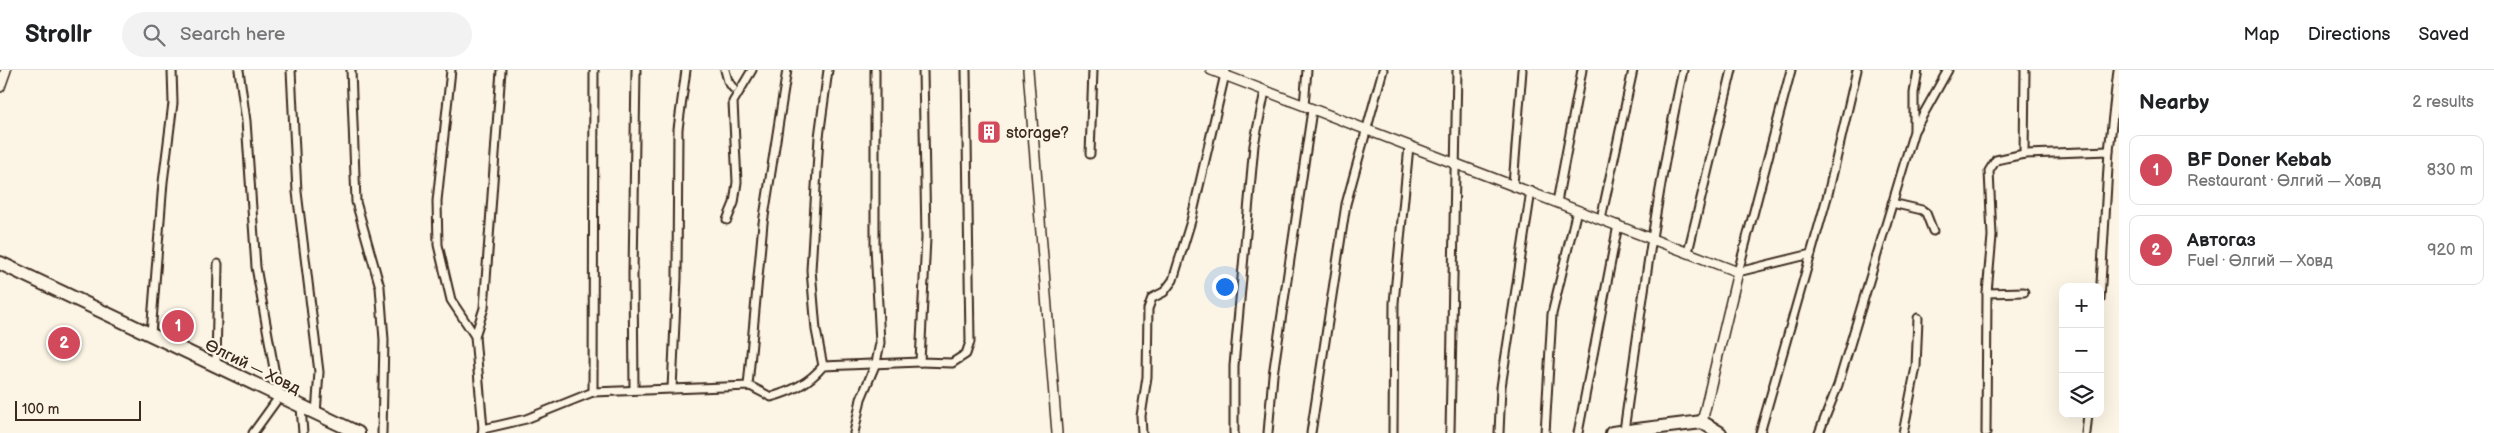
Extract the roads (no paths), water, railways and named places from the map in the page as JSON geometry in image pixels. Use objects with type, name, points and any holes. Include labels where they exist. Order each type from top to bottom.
[{"type":"highway","name":"Өлгий — Ховд","points":[[0,263],[151,334],[278,397],[358,433]]},
{"type":"highway","points":[[1618,432],[1702,422],[1720,433]]},
{"type":"street","points":[[0,87],[6,70]]},
{"type":"street","points":[[151,334],[163,182],[173,103],[172,70]]},
{"type":"street","points":[[239,70],[246,121],[256,267],[278,397],[253,433]]},
{"type":"street","points":[[291,70],[297,192],[319,372],[316,414]]},
{"type":"street","points":[[350,70],[356,202],[380,287],[385,388],[382,433]]},
{"type":"street","points":[[451,70],[437,201],[438,245],[451,300],[475,336]]},
{"type":"street","points":[[501,70],[484,308],[475,336],[483,431],[526,419],[593,392],[748,386],[771,397],[795,390],[816,375],[823,366],[816,330],[810,270],[819,137],[828,70]]},
{"type":"street","points":[[593,392],[594,70]]},
{"type":"street","points":[[634,389],[633,234],[636,70]]},
{"type":"street","points":[[672,389],[678,278],[678,129],[686,70]]},
{"type":"street","points":[[725,70],[728,81],[733,88]]},
{"type":"street","points":[[727,220],[734,203],[738,182],[733,102],[752,70]]},
{"type":"street","points":[[748,386],[763,223],[787,70]]},
{"type":"street","points":[[854,433],[861,399],[876,363],[880,343],[875,246],[875,70]]},
{"type":"street","points":[[920,362],[926,238],[923,70]]},
{"type":"street","points":[[823,366],[952,362],[966,354],[970,342],[966,70]]},
{"type":"street","points":[[1028,70],[1058,433]]},
{"type":"street","points":[[1090,154],[1093,70]]},
{"type":"street","points":[[1212,70],[1226,73],[1264,91],[1367,131],[1456,162],[1738,272],[1811,254]]},
{"type":"street","points":[[1268,433],[1273,375],[1308,108],[1307,70]]},
{"type":"street","points":[[1312,433],[1346,204],[1383,70]]},
{"type":"street","points":[[1450,433],[1457,70]]},
{"type":"street","points":[[1513,185],[1522,70]]},
{"type":"street","points":[[1557,202],[1582,70]]},
{"type":"street","points":[[1601,219],[1633,70]]},
{"type":"street","points":[[1618,432],[1665,153],[1683,70]]},
{"type":"street","points":[[1688,252],[1732,70]]},
{"type":"street","points":[[1702,422],[1738,272],[1791,70]]},
{"type":"street","points":[[1760,433],[1828,194],[1857,70]]},
{"type":"street","points":[[1914,131],[1914,93],[1918,70]]},
{"type":"street","points":[[1819,433],[1838,385],[1914,131],[1948,70]]},
{"type":"street","points":[[2024,154],[2026,70]]},
{"type":"street","points":[[2101,283],[2109,151],[2118,70]]},
{"type":"street","points":[[1142,433],[1141,416],[1147,377],[1148,309],[1152,298],[1164,292],[1173,280],[1191,221],[1226,73]]},
{"type":"street","points":[[1234,433],[1234,366],[1254,145],[1264,91]]},
{"type":"street","points":[[1393,433],[1394,303],[1409,146]]},
{"type":"street","points":[[1986,433],[1987,293],[1992,236],[1989,171],[1996,160],[2024,154],[2109,151]]},
{"type":"street","points":[[1500,433],[1500,388],[1531,191]]},
{"type":"street","points":[[1892,203],[1922,210],[1926,213],[1933,231]]},
{"type":"street","points":[[1546,433],[1552,314],[1577,210]]},
{"type":"street","points":[[1578,433],[1618,225]]},
{"type":"street","points":[[216,367],[218,264]]},
{"type":"street","points":[[1987,293],[2024,292]]},
{"type":"street","points":[[1904,433],[1916,367],[1918,318]]},
{"type":"street","points":[[300,407],[303,433]]},
{"type":"street","points":[[2086,433],[2088,418]]},
{"type":"place","name":"storage?","points":[[989,132]]},
{"type":"place","name":"BF Doner Kebab","points":[[178,326]]},
{"type":"place","name":"Автогаз","points":[[64,343]]}]
